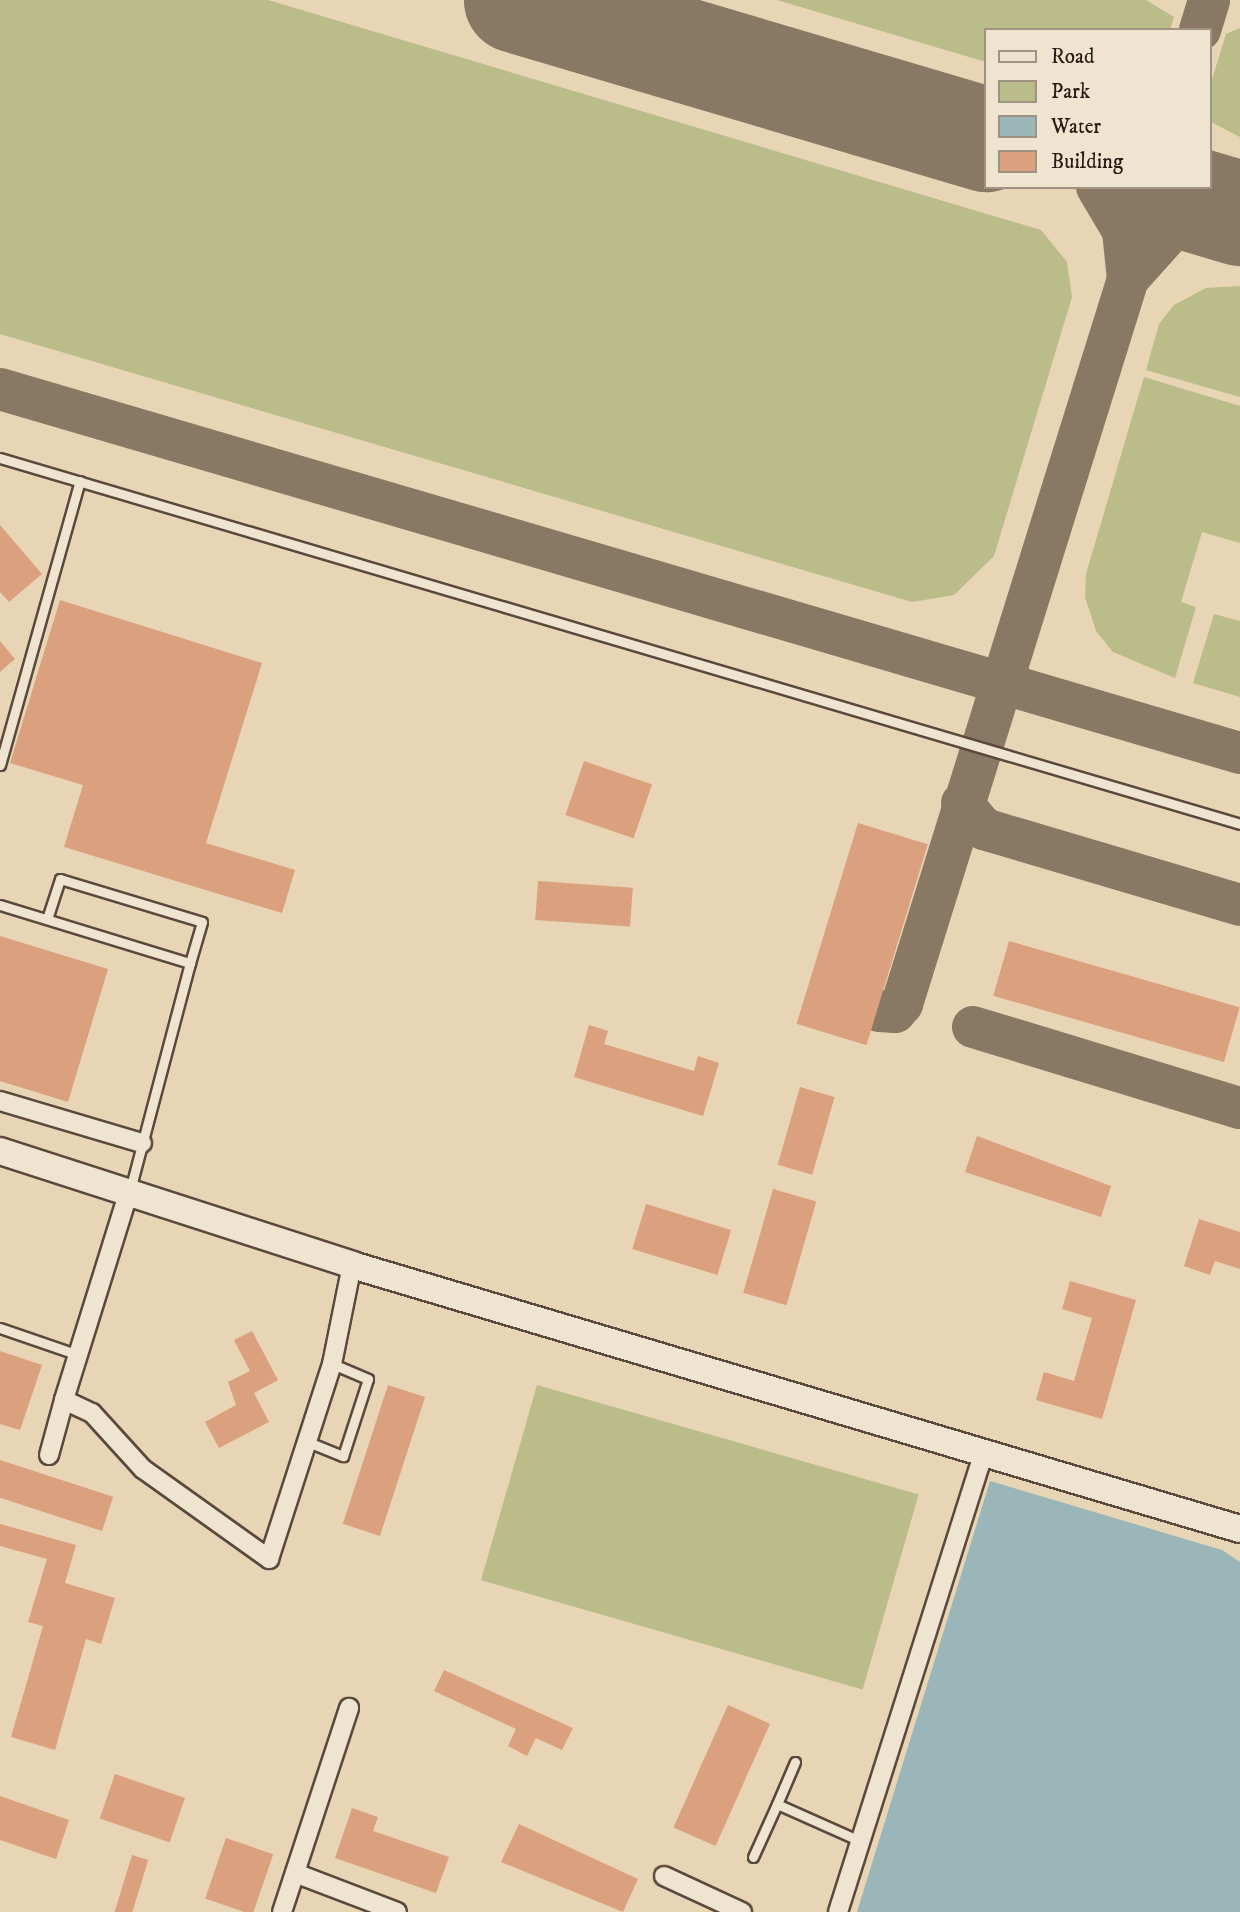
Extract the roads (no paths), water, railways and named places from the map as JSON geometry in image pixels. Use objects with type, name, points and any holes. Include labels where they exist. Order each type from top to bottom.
[{"type":"street","points":[[0,1101],[142,1143]]},
{"type":"street","points":[[0,1151],[352,1265],[1240,1529]]},
{"type":"street","points":[[49,1455],[130,1191]]},
{"type":"street","points":[[64,1400],[92,1413],[143,1469],[269,1559],[332,1364],[352,1265]]},
{"type":"street","points":[[838,1912],[984,1453]]},
{"type":"street","points":[[282,1912],[349,1708]]},
{"type":"street","points":[[295,1873],[397,1912]]},
{"type":"street","points":[[664,1876],[742,1912]]},
{"type":"lane","points":[[0,458],[1240,824]]},
{"type":"lane","points":[[0,765],[80,481]]},
{"type":"lane","points":[[47,919],[60,879],[202,922],[130,1191]]},
{"type":"lane","points":[[0,905],[190,963]]},
{"type":"lane","points":[[0,1328],[81,1356]]},
{"type":"lane","points":[[308,1442],[343,1456],[368,1379],[332,1364]]},
{"type":"lane","points":[[753,1857],[795,1762]]},
{"type":"lane","points":[[777,1804],[860,1841]]},
{"type":"water","points":[[990,1481],[1222,1550],[1240,1562],[1240,1912],[857,1912]]}]
